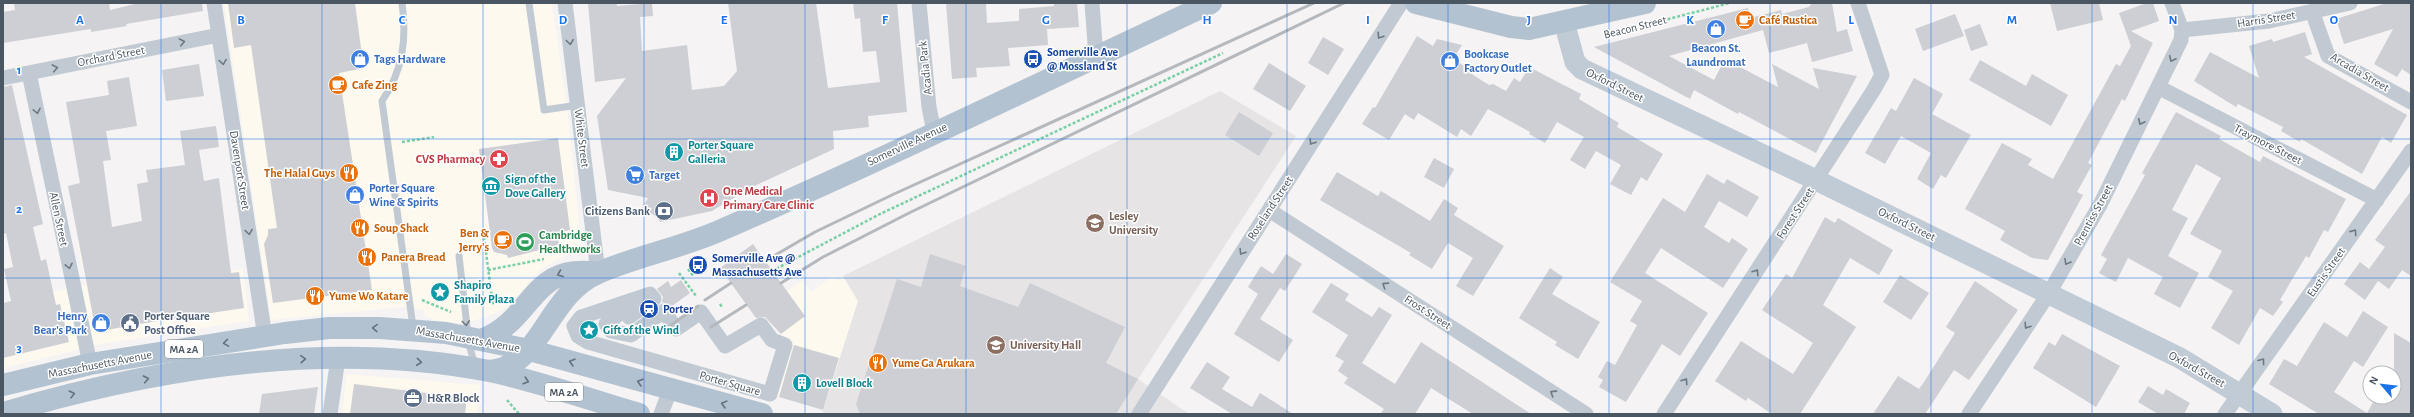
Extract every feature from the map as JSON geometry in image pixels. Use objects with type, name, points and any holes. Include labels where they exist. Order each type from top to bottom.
[{"type":"main road","name":"Beacon Street","points":[[1416,3],[1520,29],[1533,29],[1645,3]]},
{"type":"main road","name":"Somerville Avenue","points":[[482,370],[510,367],[529,350],[563,300],[579,285],[598,273],[712,234],[1096,57],[1205,4]]},
{"type":"main road","name":"Somerville Avenue","points":[[475,338],[508,324],[525,307],[542,286],[554,277],[572,270],[598,273]]},
{"type":"main road","name":"Massachusetts Avenue","points":[[3,385],[90,364],[265,337],[334,328],[413,330],[475,338],[529,350],[670,390],[762,414]]},
{"type":"main road","name":"Massachusetts Avenue","points":[[3,413],[38,408],[108,386],[190,371],[269,361],[338,358],[412,362],[482,370],[639,414]]},
{"type":"street","name":"Davenport Street","points":[[214,3],[265,337]]},
{"type":"street","name":"White Street","points":[[565,3],[598,273]]},
{"type":"street","name":"Acadia Park","points":[[919,3],[929,107],[934,132]]},
{"type":"street","points":[[1092,3],[1096,57]]},
{"type":"street","name":"Roseland Street","points":[[1139,414],[1401,3]]},
{"type":"street","name":"Forest Street","points":[[1664,414],[1816,180],[1882,75],[1858,3]]},
{"type":"street","points":[[2172,3],[2182,30]]},
{"type":"street","name":"Harris Street","points":[[2182,30],[2269,21],[2350,3]]},
{"type":"street","name":"Arcadia Street","points":[[2312,11],[2328,56],[2411,102]]},
{"type":"street","name":"Oxford Street","points":[[1564,22],[1575,62],[1582,69],[1816,180],[2180,358],[2239,392],[2272,414]]},
{"type":"street","name":"Prentiss Street","points":[[1969,414],[2049,294],[2100,205],[2181,40],[2182,30]]},
{"type":"street","name":"Orchard Street","points":[[3,78],[219,35]]},
{"type":"street","name":"Allen Street","points":[[29,73],[90,364]]},
{"type":"street","name":"Traymore Street","points":[[2158,87],[2377,200]]},
{"type":"street","name":"Eustis Street","points":[[2225,414],[2239,392],[2310,297],[2411,151]]},
{"type":"street","name":"Frost Street","points":[[1269,210],[1586,414]]},
{"type":"street","name":"Porter Square","points":[[650,294],[654,299],[629,317],[624,310],[606,324],[611,331],[631,334],[664,312],[676,329],[701,312],[726,346],[760,325],[772,340],[785,345],[770,394],[585,342],[576,334],[574,326],[581,317],[650,294]]},
{"type":"street","points":[[330,414],[338,358]]},
{"type":"street","points":[[29,378],[38,408]]},
{"type":"street","points":[[662,414],[670,390]]},
{"type":"lane","points":[[402,3],[405,35],[402,56],[392,85],[382,101],[413,330]]},
{"type":"lane","points":[[529,3],[544,110],[577,102]]},
{"type":"lane","points":[[459,256],[482,370]]},
{"type":"path","name":"Beacon Street","points":[[1645,25],[1730,3]]},
{"type":"path","name":"Beacon Street","points":[[1600,35],[1630,29]]},
{"type":"path","points":[[772,271],[880,214],[1223,53]]},
{"type":"path","points":[[402,142],[434,137]]},
{"type":"path","points":[[484,237],[493,306]]},
{"type":"path","points":[[488,270],[544,259]]},
{"type":"path","points":[[688,269],[694,277]]},
{"type":"path","points":[[679,273],[687,284]]},
{"type":"path","points":[[422,300],[454,314]]},
{"type":"path","points":[[506,400],[518,413]]},
{"type":"shaded area","points":[[224,3],[552,3],[568,117],[582,251],[563,257],[541,269],[508,306],[496,313],[473,321],[459,324],[434,320],[425,316],[424,310],[402,307],[271,320]]},
{"type":"shaded area","name":"Lesley University","points":[[1220,91],[1296,136],[1138,379],[1189,414],[822,414],[858,301],[843,276]]},
{"type":"shaded area","points":[[123,225],[133,284],[243,269],[249,321],[96,345],[3,368],[3,302],[86,285],[77,240],[100,236],[99,229]]},
{"type":"shaded area","points":[[834,275],[837,280],[843,276],[858,301],[823,410],[770,394],[785,345],[772,340],[805,316],[787,291],[803,280],[811,292]]},
{"type":"shaded area","points":[[347,374],[481,385],[477,414],[342,414]]},
{"type":"building","points":[[14,3],[109,3],[110,10],[139,3],[202,3],[203,11],[126,24],[127,26],[91,32],[91,29],[3,43],[3,12],[15,10]]},
{"type":"building","points":[[228,3],[355,3],[361,48],[366,55],[367,61],[365,67],[339,73],[372,290],[273,303],[264,244],[268,235],[268,229],[277,228],[251,45],[234,48]]},
{"type":"building","points":[[588,3],[617,3],[617,6],[652,3],[653,16],[640,17],[642,51],[687,45],[692,90],[724,86],[737,71],[728,3],[816,3],[828,88],[880,82],[876,51],[863,52],[860,18],[855,19],[853,3],[897,3],[907,112],[868,116],[869,127],[833,131],[834,149],[750,188],[712,211],[660,222],[657,217],[642,208],[648,198],[608,190],[597,116],[626,78],[595,82]]},
{"type":"building","points":[[946,3],[986,3],[987,23],[1019,21],[1019,9],[1054,6],[1054,3],[1077,3],[1079,27],[1047,29],[1048,45],[1008,48],[1010,66],[976,68],[977,77],[952,79]]},
{"type":"building","points":[[1812,3],[1832,3],[1837,32],[1847,29],[1853,51],[1812,62],[1807,43],[1769,53],[1763,30],[1669,56],[1714,80],[1725,59],[1778,87],[1772,64],[1819,89],[1813,68],[1857,76],[1816,153],[1694,90],[1690,99],[1594,47],[1748,8],[1750,18],[1781,10],[1782,14],[1809,7]]},
{"type":"building","points":[[2050,3],[2099,3],[2103,20],[2057,31]]},
{"type":"building","points":[[2147,3],[2153,3],[2159,21],[2131,31],[2153,43],[2125,101],[2122,99],[2088,163],[2092,165],[2077,192],[2083,195],[2048,260],[2032,258],[2000,240],[2005,231],[1965,209],[2002,143],[2032,159],[2028,165],[2053,179],[2116,64],[2120,66],[2131,46],[2119,13]]},
{"type":"building","points":[[2387,3],[2411,3],[2411,75],[2402,69],[2397,77],[2374,64],[2393,29],[2344,44],[2336,19]]},
{"type":"building","points":[[1955,14],[1964,36],[1923,51],[1915,29]]},
{"type":"building","points":[[1980,24],[1988,45],[1971,51],[1964,30]]},
{"type":"building","points":[[2305,32],[2312,54],[2304,57],[2407,115],[2391,143],[2382,137],[2362,174],[2301,139],[2300,142],[2281,131],[2283,127],[2238,104],[2236,107],[2194,81],[2210,52],[2259,78],[2249,46],[2272,39],[2273,42]]},
{"type":"building","points":[[1417,36],[1433,46],[1437,39],[1462,45],[1453,59],[1466,67],[1467,71],[1489,85],[1493,84],[1506,91],[1514,78],[1520,82],[1529,67],[1581,94],[1579,99],[1619,123],[1617,127],[1663,154],[1647,181],[1641,177],[1631,195],[1610,184],[1621,165],[1596,151],[1585,169],[1570,160],[1584,137],[1557,122],[1545,143],[1529,134],[1530,132],[1488,109],[1471,136],[1461,129],[1457,137],[1418,113],[1414,120],[1405,114],[1389,140],[1362,124],[1373,107],[1375,108]]},
{"type":"building","points":[[1323,37],[1344,49],[1328,75],[1308,63]]},
{"type":"building","points":[[1980,60],[2026,86],[2032,74],[2068,95],[2051,126],[1969,80]]},
{"type":"building","points":[[1269,63],[1306,86],[1290,111],[1253,89]]},
{"type":"building","points":[[199,64],[204,96],[166,101],[162,70]]},
{"type":"building","points":[[129,77],[137,126],[106,131],[111,160],[103,161],[112,227],[142,221],[137,184],[148,182],[146,170],[185,165],[180,131],[216,126],[219,147],[199,150],[204,181],[219,178],[231,273],[239,272],[244,308],[96,332],[68,186],[80,183],[66,102],[109,95],[107,81]]},
{"type":"building","points":[[1914,78],[1943,94],[1932,114],[1971,135],[1946,178],[1941,175],[1933,189],[1917,179],[1931,153],[1901,136],[1885,164],[1865,153],[1891,108],[1896,111]]},
{"type":"building","points":[[12,85],[43,224],[33,227],[41,261],[46,259],[56,305],[60,304],[69,342],[3,358],[3,303],[11,301],[4,269],[13,267],[6,233],[3,234],[3,87]]},
{"type":"building","points":[[1239,112],[1273,133],[1259,156],[1225,135]]},
{"type":"building","points":[[2176,112],[2221,136],[2219,139],[2260,162],[2263,156],[2346,199],[2328,232],[2324,230],[2309,258],[2306,256],[2280,300],[2283,302],[2273,316],[2260,308],[2239,345],[2211,328],[2233,291],[2208,277],[2222,251],[2190,234],[2221,178],[2196,164],[2172,210],[2188,218],[2168,256],[2199,273],[2180,308],[2154,294],[2163,277],[2128,258],[2116,282],[2099,273],[2107,259],[2101,255],[2145,175],[2142,173]]},
{"type":"building","points":[[558,138],[570,230],[558,233],[559,245],[508,258],[507,255],[494,252],[492,248],[479,149]]},
{"type":"building","points":[[1434,158],[1454,169],[1444,188],[1424,177]]},
{"type":"building","points":[[1337,172],[1378,196],[1381,191],[1430,221],[1444,199],[1458,208],[1454,215],[1504,246],[1473,296],[1456,286],[1473,258],[1448,243],[1432,269],[1409,255],[1411,253],[1320,200]]},
{"type":"building","points":[[1707,174],[1724,184],[1727,179],[1759,197],[1747,217],[1719,201],[1704,227],[1729,243],[1732,238],[1748,249],[1723,288],[1661,248],[1645,273],[1708,313],[1680,356],[1662,344],[1626,402],[1599,387],[1603,380],[1598,377],[1607,361],[1615,365],[1637,325],[1630,321],[1642,301],[1610,282],[1663,198],[1685,212]]},
{"type":"building","points":[[2411,191],[2411,276],[2402,270],[2389,289],[2378,281],[2365,300],[2344,284],[2360,262],[2369,269],[2385,247],[2375,240]]},
{"type":"building","points":[[1825,217],[1835,223],[1838,218],[1893,250],[1879,275],[1850,258],[1823,305],[1856,327],[1800,414],[1772,414],[1748,398],[1746,401],[1715,381],[1741,341],[1793,374],[1813,343],[1762,310],[1786,274],[1792,278]]},
{"type":"building","points":[[753,244],[805,316],[781,334],[765,317],[756,318],[720,268]]},
{"type":"building","name":"University Hall","points":[[930,254],[966,266],[960,286],[1018,307],[1030,283],[1125,327],[1106,363],[1138,379],[1116,414],[860,414],[856,404],[897,279],[921,287]]},
{"type":"building","points":[[1286,254],[1302,264],[1285,291],[1280,288],[1260,319],[1293,340],[1279,362],[1234,334],[1258,294],[1248,287],[1261,266],[1273,274]]},
{"type":"building","points":[[1550,268],[1563,277],[1552,294],[1600,322],[1578,359],[1555,345],[1557,342],[1519,318]]},
{"type":"building","points":[[1900,275],[1929,293],[1911,320],[1883,302]]},
{"type":"building","points":[[681,280],[690,293],[672,306],[662,302],[663,297],[657,289],[668,281],[671,287]]},
{"type":"building","points":[[1975,281],[2018,310],[1969,380],[1954,370],[1925,414],[1873,414],[1898,376],[1919,389],[1955,333],[1946,327]]},
{"type":"building","points":[[1331,283],[1349,294],[1345,300],[1372,317],[1379,307],[1392,315],[1362,363],[1395,384],[1421,342],[1531,414],[1473,414],[1431,388],[1415,414],[1380,414],[1384,409],[1344,383],[1348,378],[1338,371],[1344,361],[1335,356],[1348,335],[1312,312]]},
{"type":"building","points":[[2363,311],[2388,327],[2364,365],[2362,366],[2354,361],[2334,392],[2367,413],[2372,405],[2402,405],[2402,365],[2394,365],[2394,333],[2411,343],[2411,414],[2319,414],[2269,384],[2284,359],[2297,366],[2324,322],[2347,337]]},
{"type":"building","points":[[2062,334],[2120,366],[2096,407],[2033,368],[2049,342],[2055,346]]},
{"type":"building","name":"Lovell Block","points":[[794,345],[839,358],[823,410],[779,397]]},
{"type":"building","points":[[1207,362],[1230,377],[1222,389],[1252,407],[1260,393],[1293,414],[1232,414],[1190,388]]},
{"type":"building","points":[[354,384],[467,398],[465,414],[350,414]]},
{"type":"building","points":[[2148,386],[2163,395],[2166,389],[2190,403],[2184,414],[2158,414],[2138,402]]},
{"type":"building","points":[[318,387],[314,414],[259,414],[262,394]]},
{"type":"railway","points":[[765,261],[815,232],[894,194],[1314,3]]},
{"type":"railway","points":[[781,283],[823,257],[909,213],[1344,3]]},
{"type":"railway","points":[[705,300],[731,283]]},
{"type":"railway","points":[[711,327],[746,305]]},
{"type":"railway","points":[[671,325],[698,306]]},
{"type":"place","name":"Café Rustica","points":[[1745,20]]},
{"type":"place","name":"Beacon St. Laundromat","points":[[1716,29]]},
{"type":"place","name":"Tags Hardware","points":[[360,59]]},
{"type":"place","name":"Somerville Ave @ Mossland St","points":[[1033,59]]},
{"type":"place","name":"Bookcase Factory Outlet","points":[[1450,61]]},
{"type":"place","name":"Cafe Zing","points":[[338,85]]},
{"type":"place","name":"Porter Square Galleria","points":[[674,152]]},
{"type":"place","name":"CVS Pharmacy","points":[[499,159]]},
{"type":"place","name":"The Halal Guys","points":[[349,173]]},
{"type":"place","name":"Target","points":[[635,175]]},
{"type":"place","name":"Sign of the Dove Gallery","points":[[491,186]]},
{"type":"place","name":"Porter Square Wine & Spirits","points":[[355,195]]},
{"type":"place","name":"One Medical Primary Care Clinic","points":[[709,198]]},
{"type":"place","name":"Citizens Bank","points":[[664,211]]},
{"type":"place","name":"Lesley University","points":[[1095,223]]},
{"type":"place","name":"Soup Shack","points":[[360,228]]},
{"type":"place","name":"Ben & Jerry's","points":[[503,240]]},
{"type":"place","name":"Cambridge Healthworks","points":[[525,242]]},
{"type":"place","name":"Panera Bread","points":[[367,257]]},
{"type":"place","name":"Somerville Ave @ Massachusetts Ave","points":[[698,265]]},
{"type":"place","name":"Shapiro Family Plaza","points":[[440,292]]},
{"type":"place","name":"Yume Wo Katare","points":[[315,296]]},
{"type":"place","name":"Porter","points":[[649,309]]},
{"type":"place","name":"Henry Bear's Park","points":[[101,323]]},
{"type":"place","name":"Porter Square Post Office","points":[[130,323]]},
{"type":"place","name":"Gift of the Wind","points":[[589,330]]},
{"type":"place","name":"University Hall","points":[[996,345]]},
{"type":"place","name":"Yume Ga Arukara","points":[[878,363]]},
{"type":"place","name":"Lovell Block","points":[[802,383]]},
{"type":"place","name":"H&R Block","points":[[413,398]]}]
